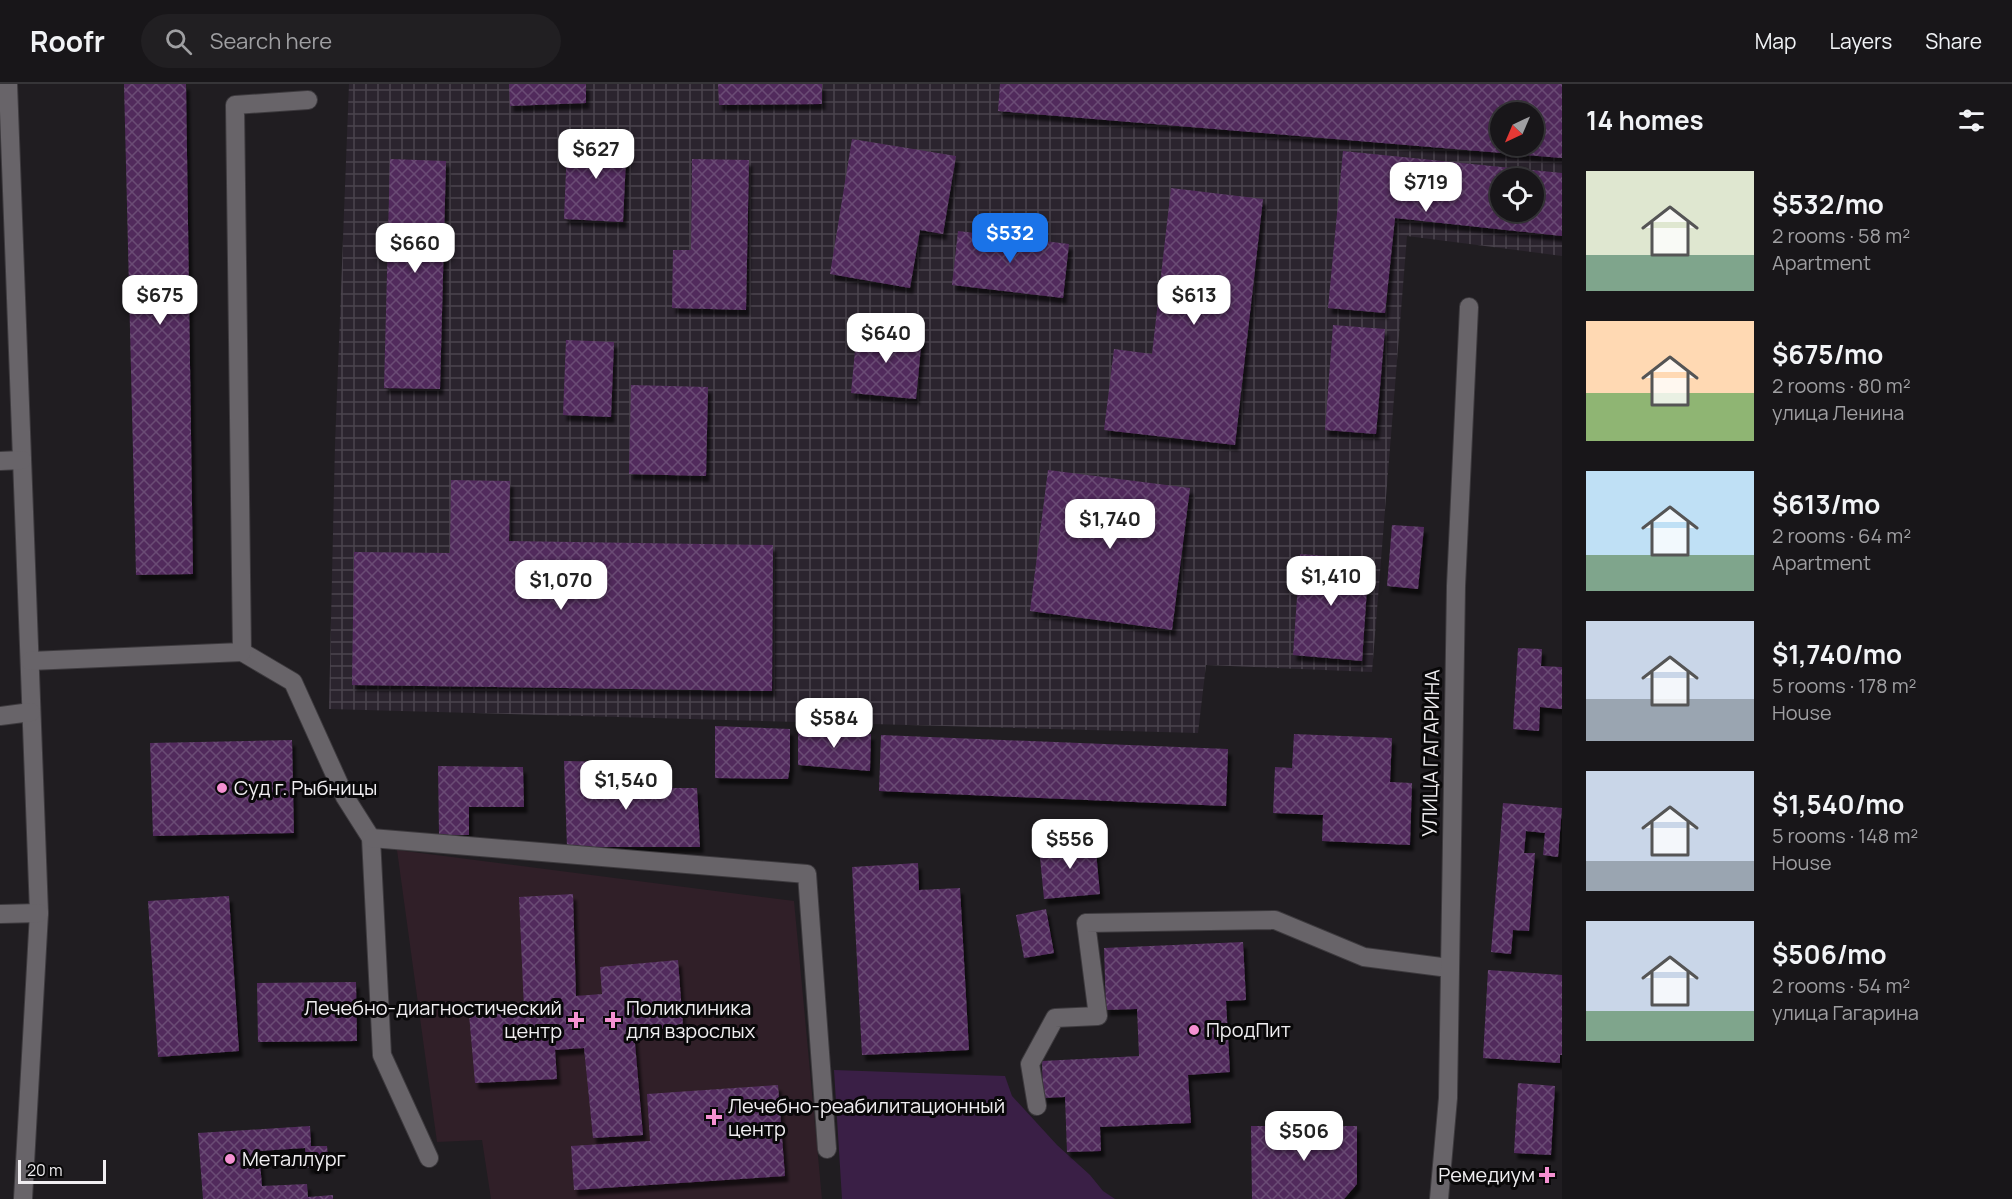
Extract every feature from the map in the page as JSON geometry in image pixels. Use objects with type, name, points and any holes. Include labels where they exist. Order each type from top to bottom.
[{"type":"street","points":[[8,84],[39,913],[23,1199]]},
{"type":"street","points":[[242,652],[235,105],[308,100]]},
{"type":"street","name":"УЛИЦА ГАГАРИНА","points":[[1439,1199],[1447,1106],[1456,586],[1469,307]]},
{"type":"street","points":[[0,460],[22,460]]},
{"type":"street","points":[[30,661],[242,652],[293,682],[345,797],[371,838],[382,1055],[429,1158]]},
{"type":"street","points":[[0,716],[31,712]]},
{"type":"street","points":[[371,838],[807,874],[827,1149]]},
{"type":"street","points":[[0,914],[39,913]]},
{"type":"street","points":[[1037,1106],[1030,1064],[1055,1018],[1098,1016],[1086,923],[1275,920],[1364,957],[1449,968]]},
{"type":"shaded area","points":[[349,84],[1562,84],[1562,256],[1407,236],[1372,672],[1206,665],[1198,733],[329,709],[335,445]]},
{"type":"shaded area","name":"Поликлиника для взрослых","points":[[397,850],[794,901],[822,1199],[491,1199],[482,1140],[437,1142]]},
{"type":"shaded area","points":[[834,1070],[1005,1076],[1012,1096],[1103,1191],[1115,1199],[842,1199]]},
{"type":"building","points":[[124,84],[186,84],[193,574],[136,575]]},
{"type":"building","points":[[509,84],[586,84],[586,103],[510,106]]},
{"type":"building","points":[[718,84],[822,84],[822,104],[719,105]]},
{"type":"building","points":[[1000,84],[1562,84],[1562,158],[1538,156],[1544,156],[1544,102],[1490,102],[1490,152],[998,111]]},
{"type":"building","points":[[590,136],[627,137],[623,222],[564,219],[567,146],[589,147]]},
{"type":"building","points":[[852,139],[956,156],[943,234],[920,230],[910,288],[830,274]]},
{"type":"building","points":[[1343,151],[1512,168],[1490,168],[1490,222],[1544,222],[1544,171],[1562,173],[1562,236],[1395,218],[1385,313],[1328,308]]},
{"type":"building","points":[[390,159],[446,161],[440,389],[384,388]]},
{"type":"building","points":[[692,159],[749,160],[746,310],[672,308],[673,250],[691,250]]},
{"type":"building","points":[[1171,188],[1263,199],[1235,445],[1104,430],[1114,349],[1152,354]]},
{"type":"building","points":[[958,231],[1069,244],[1063,298],[952,285]]},
{"type":"building","points":[[1333,325],[1385,329],[1376,434],[1325,430]]},
{"type":"building","points":[[857,330],[922,336],[916,399],[851,393]]},
{"type":"building","points":[[566,340],[614,342],[611,417],[563,415]]},
{"type":"building","points":[[631,385],[708,387],[706,476],[629,474]]},
{"type":"building","points":[[1048,470],[1190,488],[1172,630],[1030,611]]},
{"type":"building","points":[[451,480],[510,481],[509,541],[773,545],[772,691],[352,685],[354,552],[450,553]]},
{"type":"building","points":[[1392,525],[1424,527],[1418,589],[1387,586]]},
{"type":"building","points":[[1300,554],[1369,559],[1362,661],[1293,655]]},
{"type":"building","points":[[1518,648],[1542,649],[1541,666],[1562,667],[1562,709],[1540,707],[1539,731],[1513,729]]},
{"type":"building","points":[[715,726],[790,729],[788,779],[715,778]]},
{"type":"building","points":[[798,728],[871,734],[870,771],[798,765]]},
{"type":"building","points":[[1294,734],[1392,738],[1390,782],[1412,783],[1410,845],[1322,841],[1323,815],[1273,813],[1275,767],[1292,768]]},
{"type":"building","points":[[881,735],[1228,749],[1226,806],[879,791]]},
{"type":"building","name":"Суд г. Рыбницы","points":[[292,740],[294,833],[153,836],[150,743]]},
{"type":"building","points":[[564,761],[618,762],[618,788],[697,788],[700,847],[567,847]]},
{"type":"building","points":[[438,766],[523,767],[524,807],[469,807],[469,835],[439,835]]},
{"type":"building","points":[[1503,803],[1562,808],[1558,857],[1543,855],[1545,833],[1526,831],[1524,853],[1535,853],[1529,931],[1513,930],[1511,954],[1491,952]]},
{"type":"building","points":[[1095,841],[1100,894],[1044,899],[1039,847]]},
{"type":"building","points":[[918,863],[919,890],[960,888],[969,1050],[862,1055],[852,867]]},
{"type":"building","name":"Лечебно-диагностический центр","points":[[573,894],[576,996],[602,994],[600,967],[678,960],[683,1026],[634,1032],[643,1135],[593,1138],[584,1048],[555,1050],[557,1079],[475,1083],[469,1014],[524,1009],[519,897]]},
{"type":"building","points":[[229,896],[239,1051],[158,1057],[148,901]]},
{"type":"building","points":[[1046,909],[1054,953],[1024,958],[1016,915]]},
{"type":"building","points":[[1243,942],[1246,1000],[1226,1001],[1230,1072],[1188,1075],[1191,1123],[1100,1127],[1101,1151],[1067,1152],[1065,1097],[1043,1098],[1042,1061],[1139,1056],[1137,1009],[1106,1010],[1104,948]]},
{"type":"building","points":[[1488,970],[1562,975],[1562,1055],[1560,1055],[1560,1063],[1483,1058]]},
{"type":"building","points":[[356,982],[357,1041],[258,1042],[257,983]]},
{"type":"building","points":[[1518,1083],[1555,1086],[1551,1155],[1514,1153]]},
{"type":"building","name":"Лечебно-реабилитационный центр","points":[[778,1085],[785,1176],[574,1190],[571,1146],[650,1141],[647,1094]]},
{"type":"building","name":"Металлург","points":[[310,1126],[311,1146],[327,1146],[329,1167],[307,1168],[305,1148],[259,1151],[262,1186],[307,1184],[308,1197],[333,1195],[333,1199],[203,1199],[198,1133]]},
{"type":"building","points":[[1251,1126],[1357,1126],[1357,1184],[1344,1199],[1252,1199]]},
{"type":"place","name":"Суд г. Рыбницы","points":[[222,788]]},
{"type":"place","name":"Лечебно-диагностический центр","points":[[576,1020]]},
{"type":"place","name":"Поликлиника для взрослых","points":[[613,1020]]},
{"type":"place","name":"ПродПит","points":[[1194,1030]]},
{"type":"place","name":"Лечебно-реабилитационный центр","points":[[714,1117]]},
{"type":"place","name":"Металлург","points":[[230,1159]]},
{"type":"place","name":"Ремедиум","points":[[1547,1175]]}]
